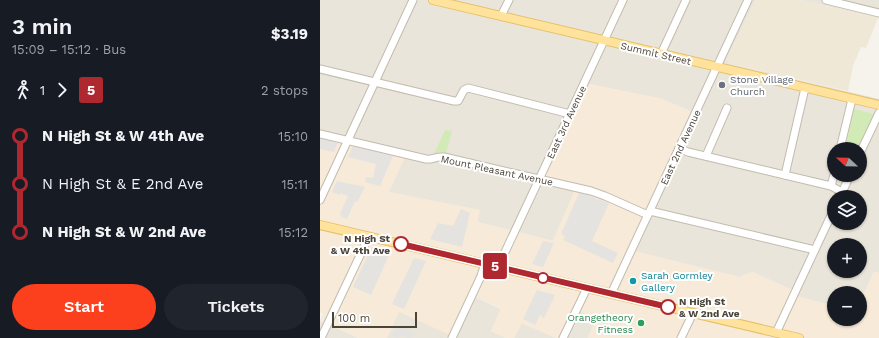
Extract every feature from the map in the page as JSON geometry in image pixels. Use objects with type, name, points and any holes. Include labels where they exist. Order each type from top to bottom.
[{"type":"main road","name":"Summit Street","points":[[433,0],[879,105]]},
{"type":"main road","points":[[320,225],[776,332],[789,337],[799,338]]},
{"type":"street","points":[[320,200],[413,0]]},
{"type":"street","points":[[501,16],[509,0]]},
{"type":"street","name":"East 3rd Avenue","points":[[498,267],[623,0]]},
{"type":"street","points":[[661,54],[686,0]]},
{"type":"street","name":"East 2nd Avenue","points":[[611,294],[748,0]]},
{"type":"street","points":[[826,0],[879,13]]},
{"type":"street","points":[[320,69],[454,101],[458,101],[464,90],[468,88],[570,114]]},
{"type":"street","points":[[785,175],[805,88]]},
{"type":"street","points":[[842,142],[852,99]]},
{"type":"street","points":[[706,156],[727,108]]},
{"type":"street","points":[[865,142],[879,112]]},
{"type":"street","name":"Mount Pleasant Avenue","points":[[320,134],[428,160],[444,157],[599,193],[649,213],[815,250]]},
{"type":"street","points":[[679,148],[686,151],[831,186],[836,190]]},
{"type":"street","points":[[831,186],[832,182]]},
{"type":"street","points":[[776,332],[827,224]]},
{"type":"street","points":[[321,338],[364,247],[367,236]]},
{"type":"street","points":[[452,338],[481,276],[484,263]]},
{"type":"street","points":[[563,338],[586,288]]},
{"type":"street","points":[[681,338],[693,313]]},
{"type":"shaded area","points":[[320,0],[756,0],[727,60],[729,63],[879,99],[879,273],[874,272],[867,287],[827,286],[827,304],[796,296],[753,272],[739,277],[630,250],[694,113],[662,99],[584,83],[576,188],[553,241],[477,222],[479,210],[388,192],[406,155],[320,135]]},
{"type":"shaded area","points":[[756,0],[799,0],[878,18],[866,48],[861,47],[853,66],[848,91],[729,63],[727,60]]},
{"type":"shaded area","points":[[799,0],[879,0],[879,19],[878,18]]},
{"type":"shaded area","points":[[584,83],[662,99],[694,113],[630,250],[739,277],[753,272],[793,290],[797,296],[827,304],[827,326],[867,326],[867,287],[874,272],[879,273],[879,338],[588,338],[596,319],[576,309],[563,338],[556,338],[522,323],[514,338],[506,338],[491,331],[501,308],[471,295],[452,336],[399,312],[387,338],[359,338],[320,321],[323,314],[320,312],[320,135],[406,155],[389,192],[480,210],[477,222],[553,241],[576,188],[538,178]]},
{"type":"shaded area","points":[[320,138],[338,142],[334,152],[320,149]]},
{"type":"shaded area","points":[[353,146],[393,156],[380,186],[365,182],[366,177],[373,178],[376,164],[348,157]]},
{"type":"shaded area","points":[[337,181],[365,187],[357,202],[355,201],[347,219],[342,217],[340,214],[348,196],[341,193],[340,195],[332,192]]},
{"type":"shaded area","points":[[580,191],[598,200],[599,199],[609,203],[592,241],[618,253],[613,263],[563,240],[565,236],[561,234]]},
{"type":"shaded area","points":[[461,209],[470,213],[462,247],[430,239],[438,223],[453,226]]},
{"type":"shaded area","points":[[543,241],[554,243],[543,267],[532,264]]},
{"type":"shaded area","points":[[371,248],[390,253],[371,295],[353,287]]},
{"type":"shaded area","points":[[414,258],[426,261],[404,309],[392,304]]},
{"type":"shaded area","points":[[537,290],[555,295],[544,318],[540,315],[535,325],[523,319]]},
{"type":"shaded area","points":[[471,295],[501,309],[491,331],[506,338],[387,338],[398,312]]},
{"type":"shaded area","points":[[576,309],[596,319],[588,338],[563,338]]},
{"type":"shaded area","points":[[320,321],[359,338],[320,338]]},
{"type":"shaded area","points":[[522,323],[556,338],[514,338]]},
{"type":"shaded area","points":[[398,325],[414,332],[411,338],[401,335],[399,338],[392,336]]},
{"type":"green space","points":[[854,109],[874,114],[861,142],[847,142]]},
{"type":"green space","points":[[445,130],[452,131],[446,153],[441,152],[434,154]]},
{"type":"bus line","name":"5","points":[[401,244],[668,307]]},
{"type":"place","name":"Stone Village Church","points":[[722,85]]},
{"type":"place","name":"N High St & W 4th Ave","points":[[401,244]]},
{"type":"place","name":"Sarah Gormley Gallery","points":[[633,281]]},
{"type":"place","name":"N High St & W 2nd Ave","points":[[668,307]]},
{"type":"place","name":"Orangetheory Fitness","points":[[641,323]]}]
